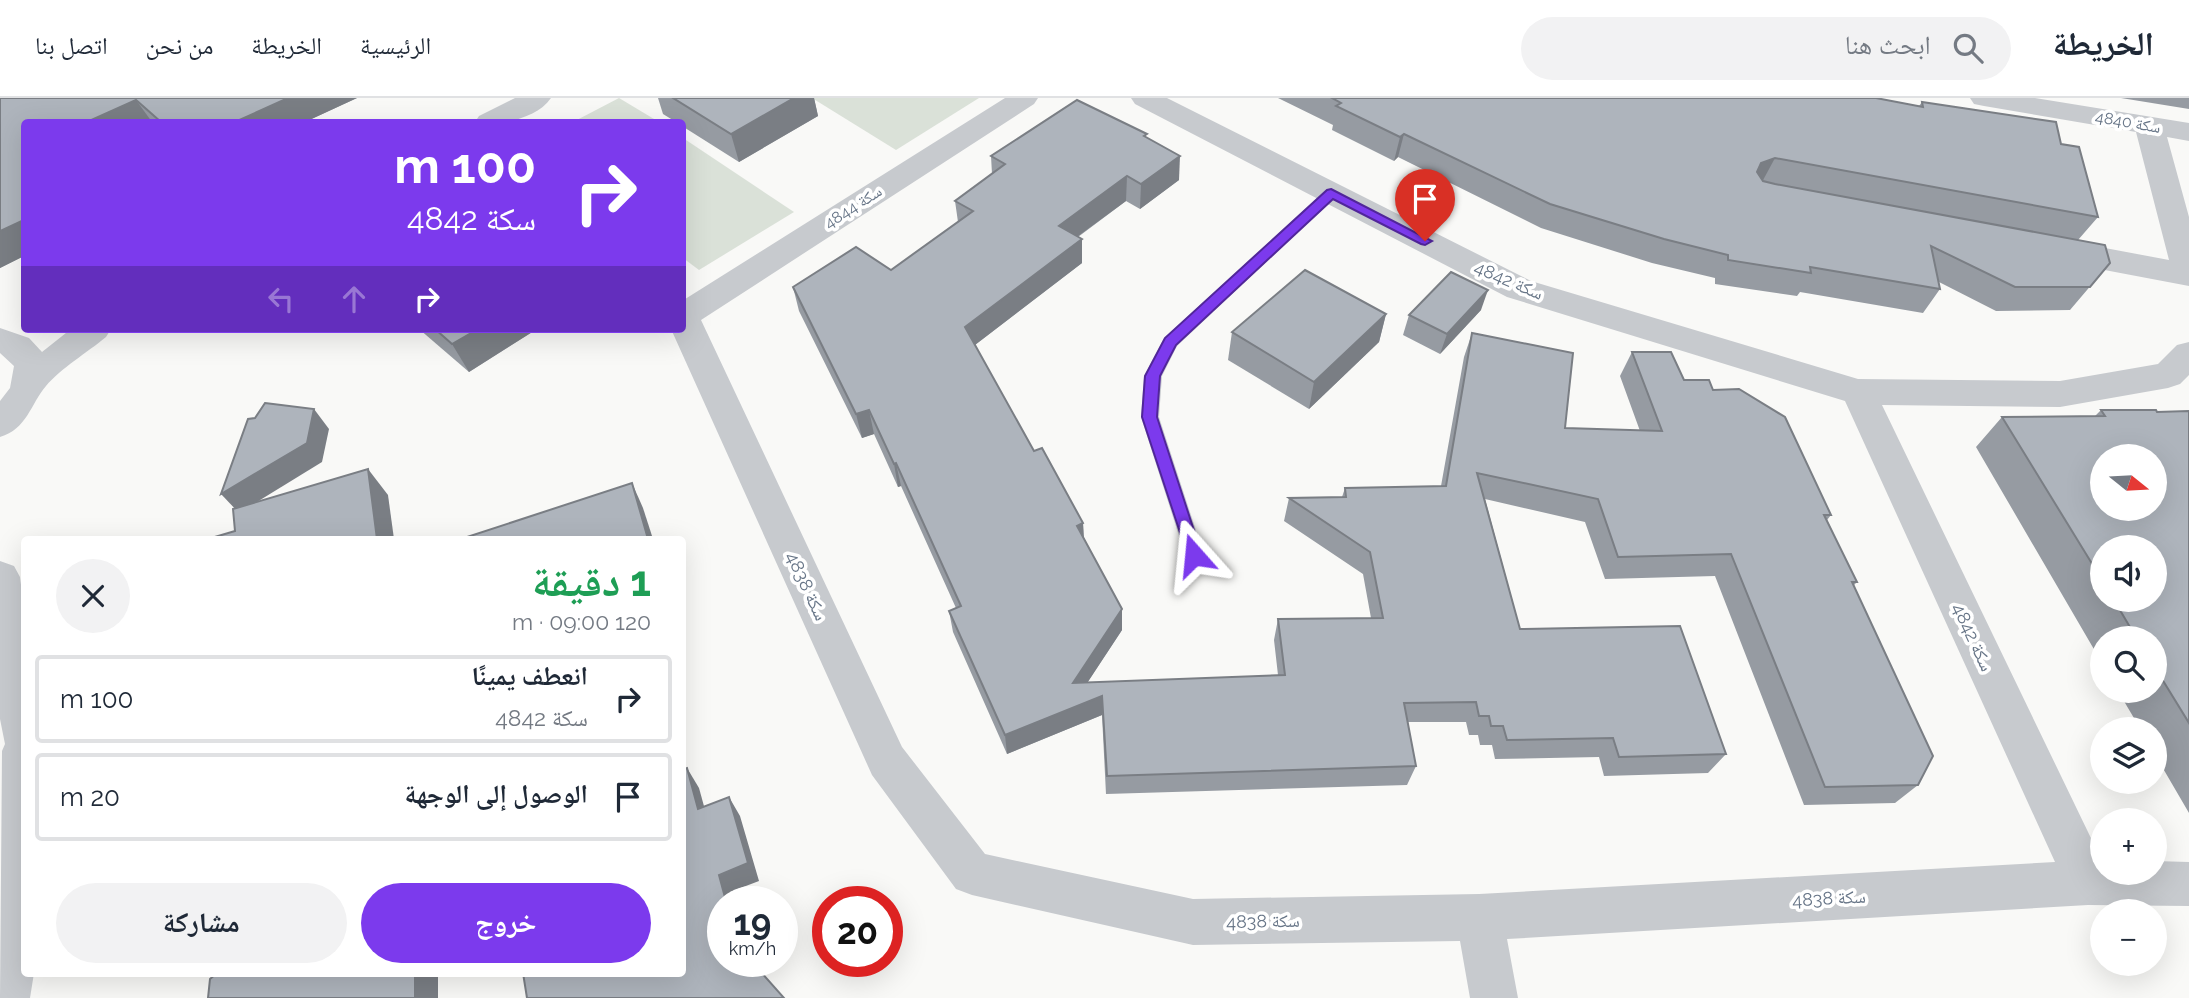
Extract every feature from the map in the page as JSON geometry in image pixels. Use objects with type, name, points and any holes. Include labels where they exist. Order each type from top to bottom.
[{"type":"street","points":[[495,119],[537,98]]},
{"type":"street","name":"سكة 4844","points":[[686,314],[1024,98]]},
{"type":"street","name":"سكة 4842","points":[[1145,98],[1519,289],[1857,392],[2060,394],[2168,375],[2189,354]]},
{"type":"street","name":"سكة 4840","points":[[1984,98],[2189,132]]},
{"type":"street","points":[[2029,245],[2189,275],[2149,125]]},
{"type":"street","name":"سكة 4838","points":[[686,323],[887,761],[972,873],[1193,922],[1479,917],[2088,883],[2189,884]]},
{"type":"street","points":[[6,341],[33,333]]},
{"type":"street","points":[[0,424],[14,410],[31,379],[89,333]]},
{"type":"street","points":[[6,341],[28,357],[31,379]]},
{"type":"street","name":"سكة 4842","points":[[1857,392],[2088,883]]},
{"type":"street","points":[[0,577],[21,718]]},
{"type":"street","points":[[6,998],[21,907]]},
{"type":"street","points":[[1479,917],[1494,998]]},
{"type":"lane","points":[[1194,555],[1150,417],[1153,376],[1170,342],[1331,193]]},
{"type":"shaded area","points":[[619,98],[654,119],[579,119]]},
{"type":"shaded area","points":[[812,98],[979,98],[896,150]]},
{"type":"shaded area","points":[[686,140],[794,212],[699,270],[686,260]]},
{"type":"building","points":[[0,98],[288,98],[242,119],[158,119],[136,100],[94,119],[21,119],[21,221],[0,231]]},
{"type":"building","points":[[673,98],[794,98],[731,134]]},
{"type":"building","points":[[1332,98],[1876,98],[1923,107],[1922,102],[2056,122],[2061,144],[2079,147],[2098,217],[1775,158],[1761,163],[1757,172],[1763,181],[1775,184],[2105,245],[2110,263],[2090,287],[2015,287],[1931,246],[1940,289],[1810,267],[1811,273],[1728,260],[1728,255],[1664,239],[1550,204],[1404,134],[1400,137],[1336,106],[1341,103]]},
{"type":"building","points":[[1077,100],[1147,134],[1144,136],[1180,156],[1141,184],[1127,176],[1059,226],[1082,239],[965,327],[1034,451],[1042,448],[1083,523],[1077,526],[1122,609],[1073,683],[1285,675],[1278,619],[1383,618],[1370,552],[1289,498],[1346,497],[1345,488],[1446,486],[1472,333],[1573,353],[1565,428],[1662,431],[1632,352],[1671,352],[1684,380],[1709,380],[1713,390],[1739,389],[1785,417],[1831,515],[1824,515],[1857,582],[1852,582],[1933,756],[1918,785],[1825,787],[1731,554],[1618,557],[1598,499],[1477,473],[1520,629],[1680,626],[1726,754],[1619,757],[1613,738],[1507,740],[1503,726],[1491,726],[1489,716],[1479,716],[1476,702],[1404,703],[1416,766],[1107,776],[1102,696],[1005,735],[949,611],[961,606],[896,463],[894,464],[869,410],[856,414],[793,287],[856,247],[891,270],[973,211],[955,201],[1005,164],[991,156]]},
{"type":"building","points":[[1305,270],[1386,314],[1314,382],[1232,332]]},
{"type":"building","points":[[1451,272],[1488,290],[1447,334],[1409,315]]},
{"type":"building","points":[[440,333],[471,333],[452,344]]},
{"type":"building","points":[[265,403],[314,409],[307,443],[221,494],[248,419],[255,418]]},
{"type":"building","points":[[2101,410],[2189,411],[2189,723],[2167,687],[2167,626],[2129,626],[2121,612],[2167,612],[2167,535],[2090,535],[2090,560],[2002,417],[2105,416]]},
{"type":"building","points":[[368,469],[377,536],[218,536],[235,531],[233,509]]},
{"type":"building","points":[[632,483],[647,536],[470,536]]},
{"type":"building","points":[[687,768],[698,809],[729,797],[748,863],[719,875],[722,886],[707,886],[707,977],[765,977],[784,998],[527,998],[524,977],[686,977]]},
{"type":"building","points":[[415,977],[415,998],[208,998],[210,979]]},
{"type":"route","points":[[1194,555],[1150,417],[1153,376],[1170,342],[1331,193],[1425,241]]}]
